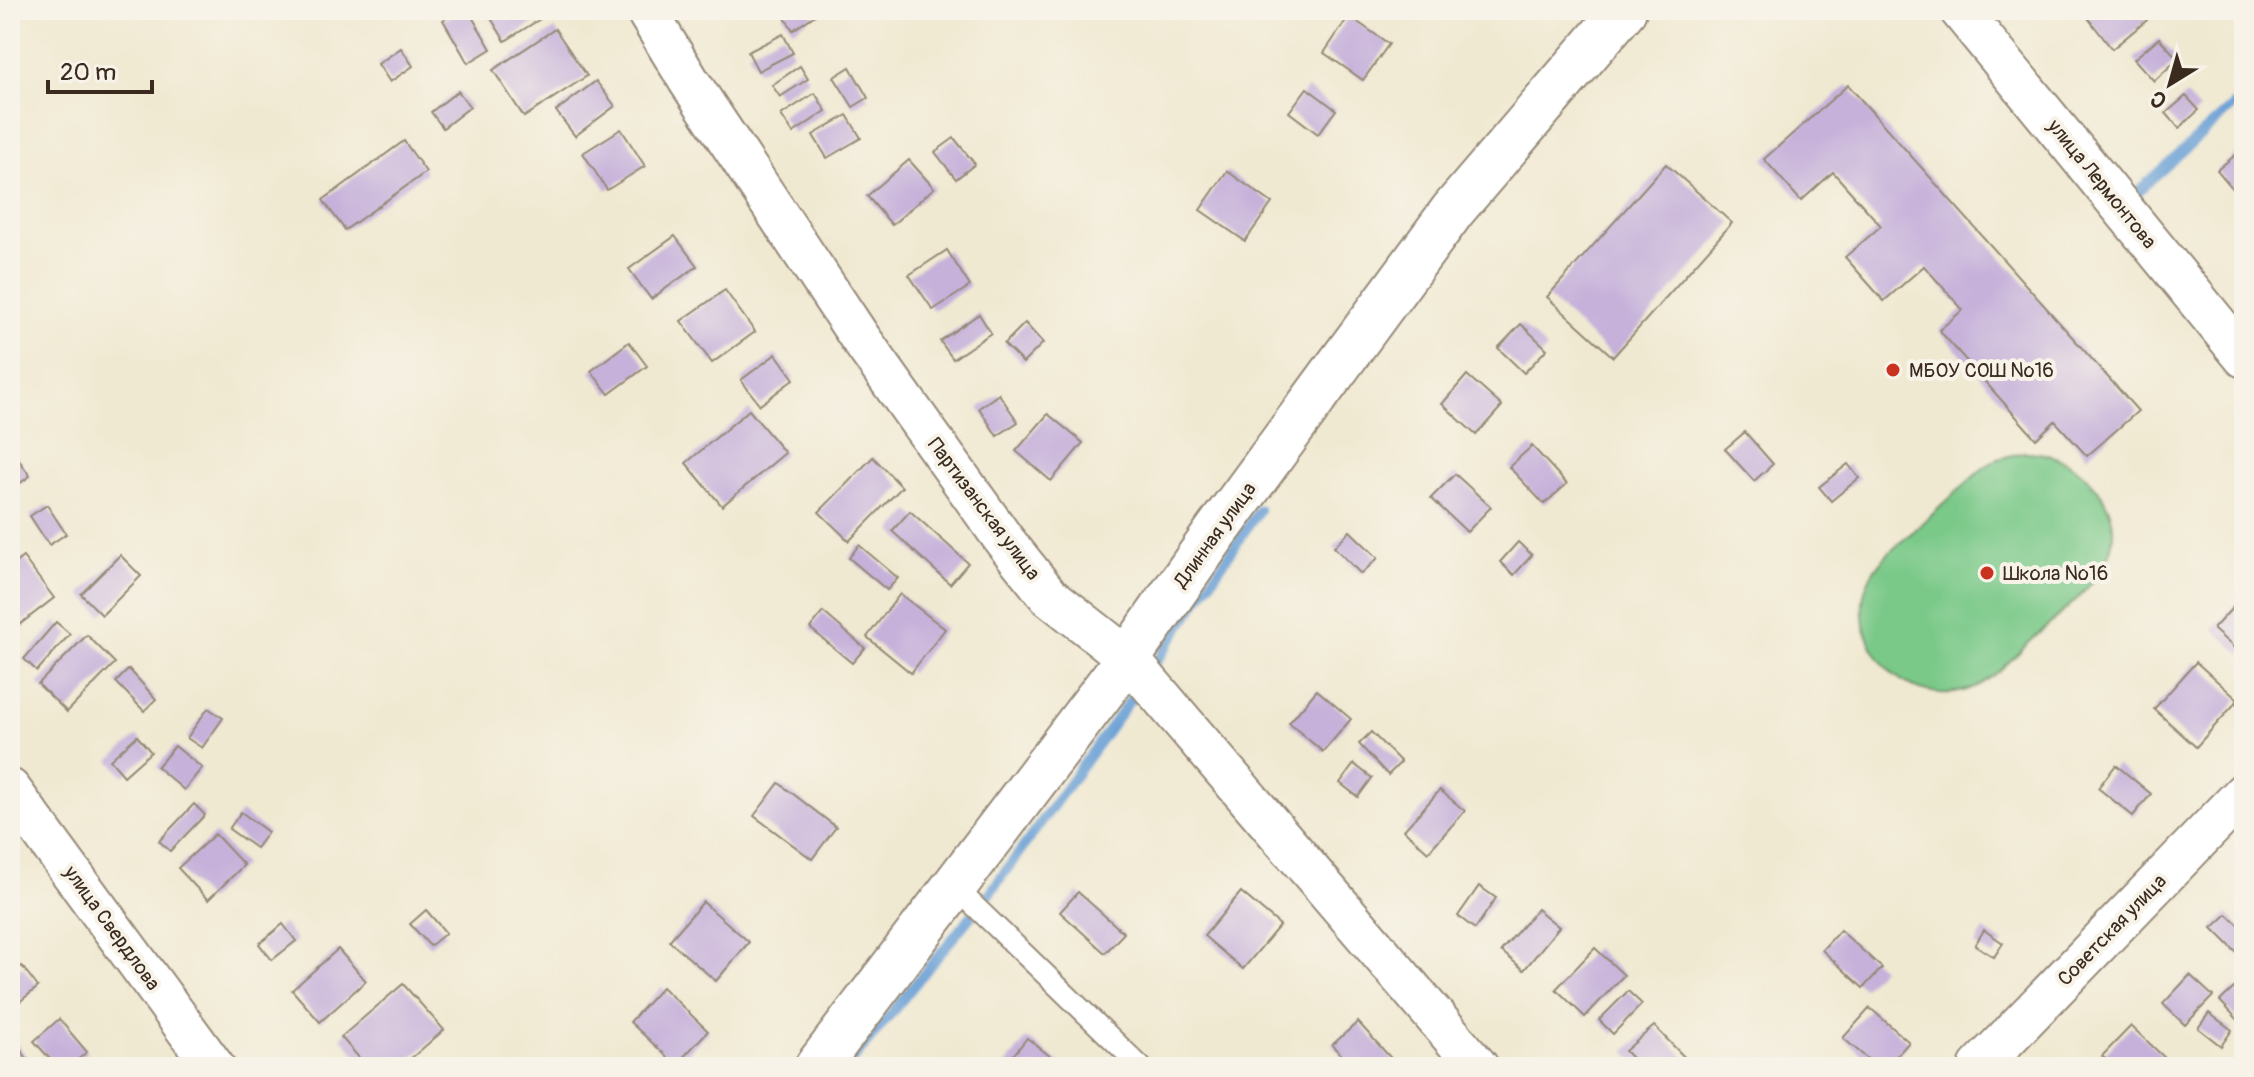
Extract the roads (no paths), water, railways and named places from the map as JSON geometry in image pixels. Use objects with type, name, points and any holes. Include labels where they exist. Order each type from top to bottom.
[{"type":"main road","name":"Длинная улица","points":[[817,1067],[1128,658],[1225,520],[1453,210],[1624,10]]},
{"type":"street","name":"Партизанская улица","points":[[646,10],[689,81],[860,338],[1004,540],[1048,595],[1128,658],[1478,1067]]},
{"type":"street","name":"улица Лермонтова","points":[[1960,10],[2244,357]]},
{"type":"street","name":"улица Свердлова","points":[[10,789],[214,1067]]},
{"type":"street","name":"Советская улица","points":[[1979,1067],[2244,793]]},
{"type":"lane","points":[[953,885],[1141,1067]]},
{"type":"waterway","points":[[2134,195],[2244,96]]},
{"type":"waterway","points":[[1155,664],[1259,510]]},
{"type":"waterway","points":[[987,897],[1138,689]]},
{"type":"waterway","points":[[847,1067],[971,916]]},
{"type":"place","name":"МБОУ СОШ №16","points":[[1893,370]]},
{"type":"place","name":"Школа №16","points":[[1987,573]]}]
